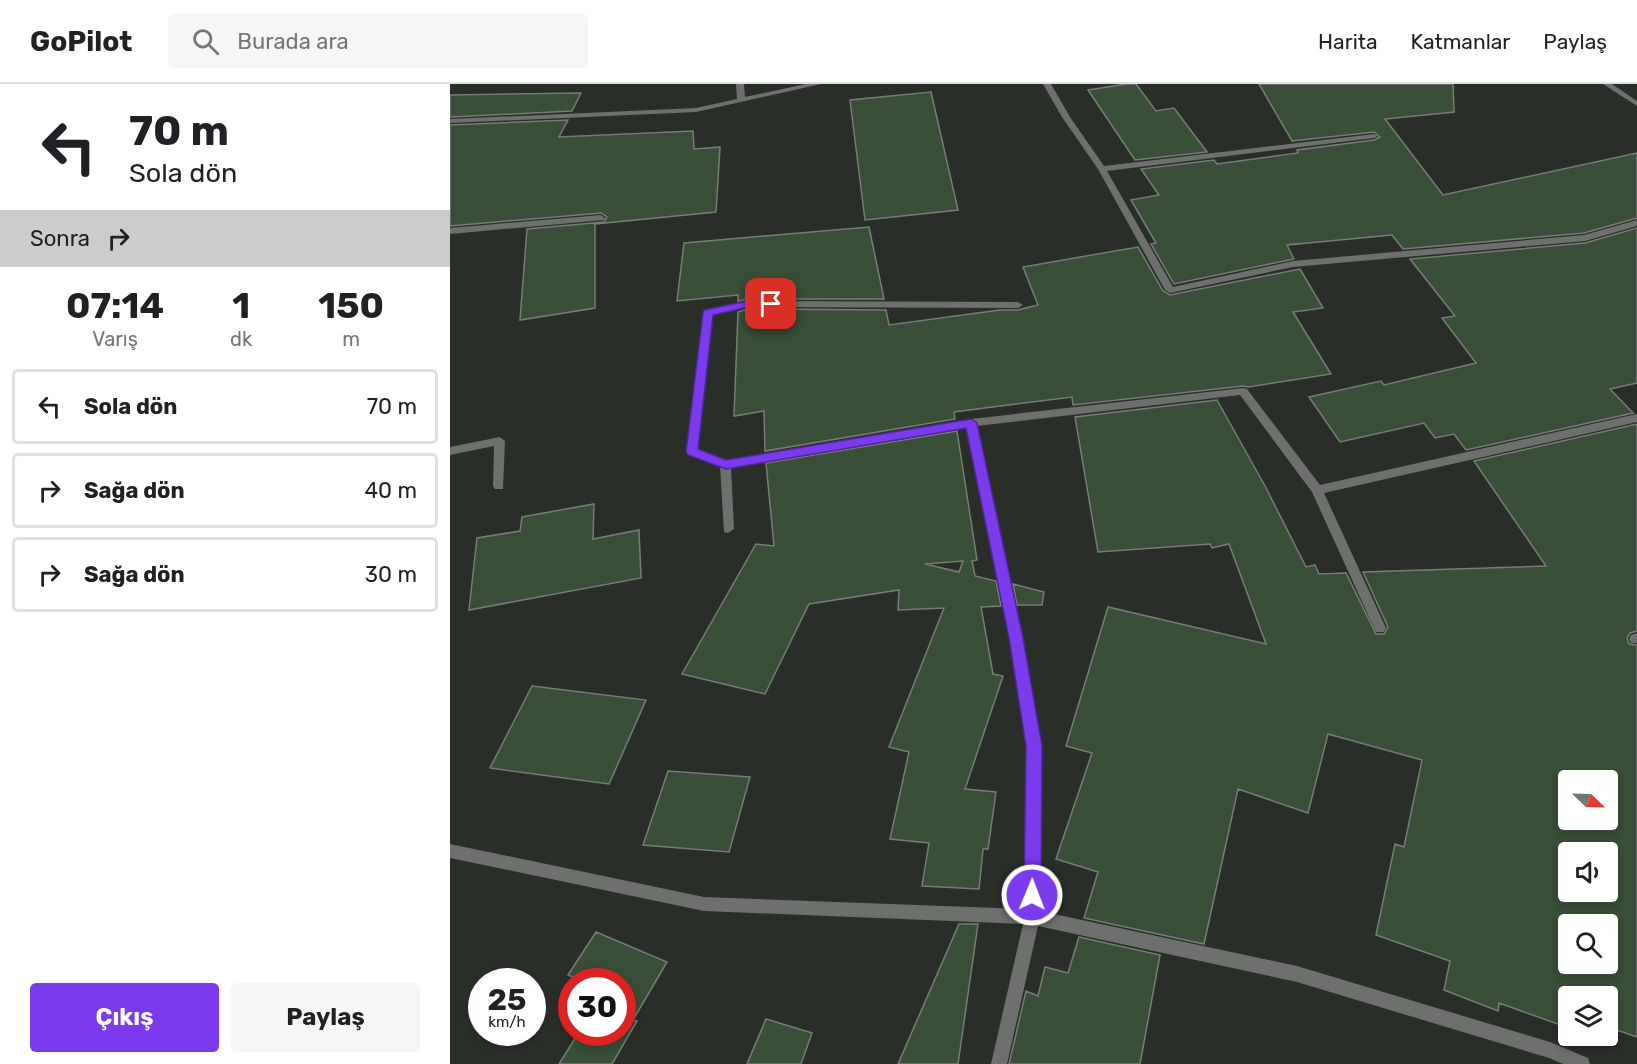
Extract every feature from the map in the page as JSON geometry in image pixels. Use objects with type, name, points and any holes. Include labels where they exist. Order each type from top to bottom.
[{"type":"street","points":[[740,84],[741,100]]},
{"type":"street","points":[[450,121],[696,110],[817,84]]},
{"type":"street","points":[[1047,84],[1066,117],[1102,169],[1170,290],[1293,264],[1585,238],[1637,223]]},
{"type":"street","points":[[1607,84],[1637,104]]},
{"type":"street","points":[[1102,169],[1374,136]]},
{"type":"street","points":[[450,231],[601,218]]},
{"type":"street","points":[[1018,305],[748,304],[708,313],[692,452],[726,464],[971,423],[1243,391],[1317,490],[1380,628]]},
{"type":"street","points":[[1317,490],[1637,418]]},
{"type":"street","points":[[971,423],[1016,638],[1034,746],[1032,917],[999,1064]]},
{"type":"street","points":[[450,451],[500,441],[499,486]]},
{"type":"street","points":[[726,464],[728,529]]},
{"type":"street","points":[[450,851],[704,904],[1032,917],[1297,974],[1550,1050],[1582,1064]]},
{"type":"building","points":[[1136,84],[1156,111],[1174,108],[1207,152],[1135,160],[1088,90]]},
{"type":"building","points":[[1259,84],[1453,84],[1454,112],[1385,119],[1443,195],[1637,153],[1637,218],[1584,233],[1403,249],[1392,235],[1287,245],[1294,259],[1174,284],[1151,244],[1156,243],[1131,200],[1159,195],[1141,169],[1214,160],[1217,164],[1298,153],[1297,150],[1374,140],[1380,137],[1374,132],[1292,141]]},
{"type":"building","points":[[931,92],[958,210],[865,220],[850,100]]},
{"type":"building","points":[[581,93],[572,111],[450,117],[450,95]]},
{"type":"building","points":[[568,120],[559,137],[693,131],[694,149],[720,147],[716,212],[595,224],[595,308],[520,320],[527,229],[604,222],[607,217],[601,213],[450,226],[450,125]]},
{"type":"building","points":[[869,227],[884,299],[748,299],[738,301],[738,295],[677,301],[684,243]]},
{"type":"building","points":[[1637,228],[1637,383],[1610,389],[1633,413],[1466,450],[1454,434],[1435,438],[1424,423],[1340,442],[1309,397],[1381,381],[1384,385],[1476,363],[1442,318],[1455,316],[1410,259],[1585,243]]},
{"type":"building","points":[[1138,247],[1163,291],[1170,295],[1300,269],[1323,308],[1293,312],[1331,374],[1248,387],[1073,405],[1072,397],[954,412],[955,419],[765,451],[764,411],[734,416],[738,312],[748,309],[886,310],[889,325],[1000,310],[1018,310],[1038,305],[1023,267]]},
{"type":"building","points":[[1217,400],[1265,486],[1306,567],[1315,565],[1319,574],[1346,573],[1376,634],[1384,634],[1388,627],[1363,572],[1546,566],[1474,461],[1637,424],[1637,631],[1630,633],[1627,638],[1629,644],[1637,645],[1637,1037],[1618,1030],[1618,986],[1558,986],[1558,1024],[1499,1003],[1498,1011],[1444,990],[1450,961],[1376,935],[1395,844],[1404,847],[1422,760],[1328,734],[1308,813],[1238,789],[1204,944],[1084,918],[1098,872],[1056,859],[1092,753],[1066,746],[1108,607],[1266,644],[1229,544],[1212,548],[1210,544],[1098,552],[1075,417]]},
{"type":"building","points":[[957,431],[977,560],[972,561],[975,576],[996,581],[1001,606],[981,607],[993,674],[1003,676],[965,789],[996,792],[988,849],[983,849],[979,889],[922,886],[929,843],[890,839],[909,752],[889,747],[944,608],[898,610],[899,590],[809,604],[765,694],[682,674],[756,544],[774,546],[766,463]],"holes":[[[963,561],[959,572],[925,564]]]},
{"type":"building","points":[[594,504],[593,539],[639,530],[641,578],[469,610],[477,538],[520,531],[522,517]]},
{"type":"building","points":[[1013,584],[1044,592],[1042,605],[1017,605]]},
{"type":"building","points":[[532,686],[646,700],[609,784],[490,768]]},
{"type":"building","points":[[668,771],[750,777],[729,852],[643,845]]},
{"type":"building","points":[[959,924],[978,924],[958,1064],[898,1064]]},
{"type":"building","points":[[596,932],[667,962],[636,1015],[636,968],[573,968]]},
{"type":"building","points":[[1079,937],[1160,955],[1140,1064],[1009,1064],[1026,991],[1038,996],[1045,967],[1068,973]]},
{"type":"building","points":[[766,1019],[812,1033],[801,1064],[747,1064]]},
{"type":"building","points":[[570,1046],[622,1046],[612,1064],[559,1064]]},
{"type":"route","points":[[771,304],[748,304],[708,313],[692,452],[726,464],[971,423],[1016,638],[1034,746],[1032,895]]}]
